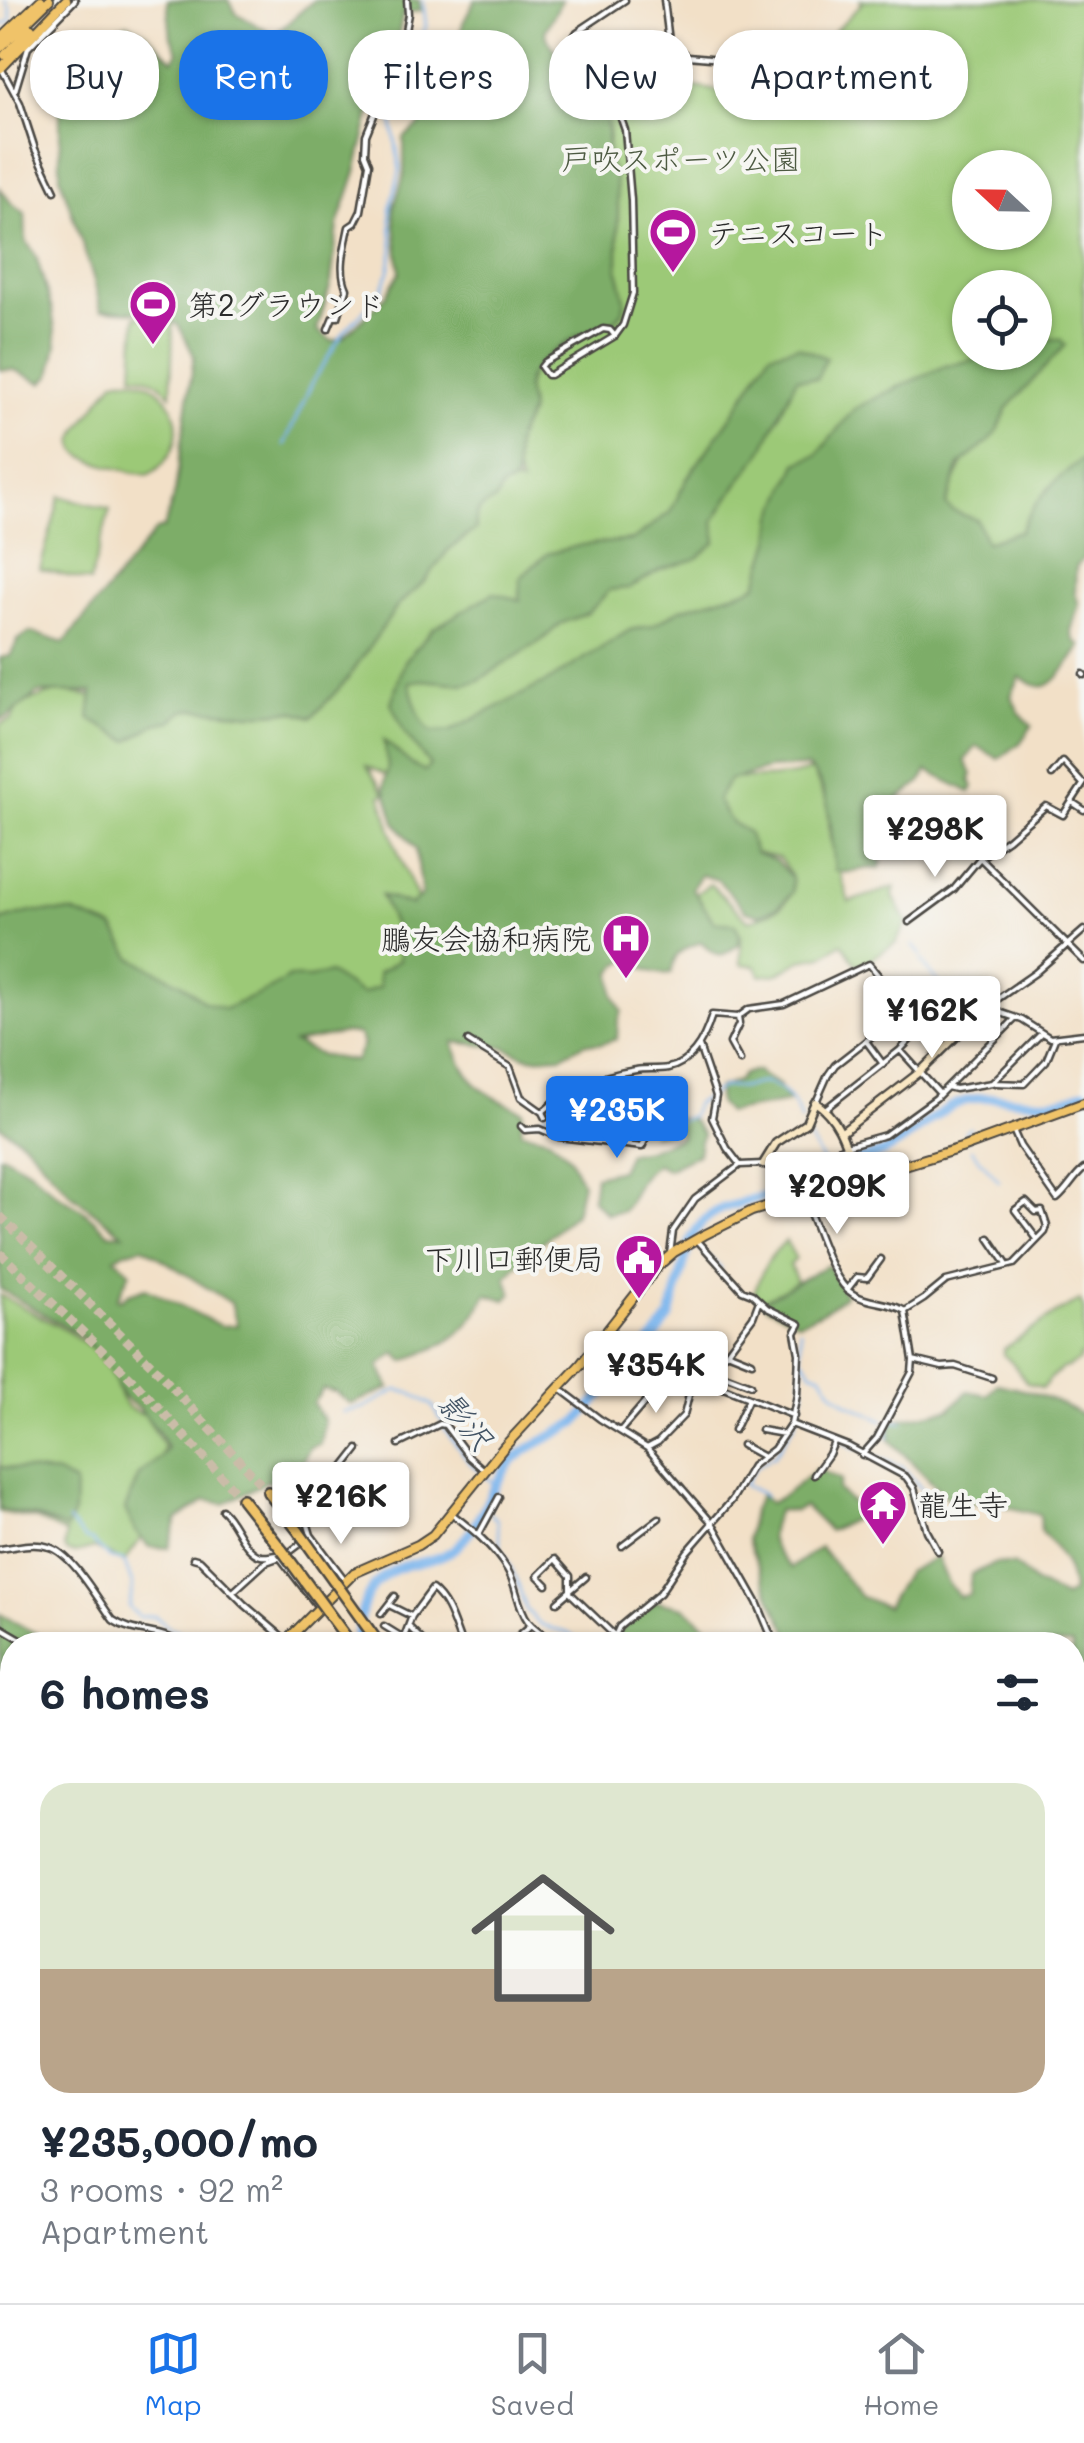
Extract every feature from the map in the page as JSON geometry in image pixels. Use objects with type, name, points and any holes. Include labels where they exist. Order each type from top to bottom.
[{"type":"highway","points":[[268,1492],[371,1632]]},
{"type":"highway","points":[[242,1499],[342,1632]]},
{"type":"main road","points":[[0,39],[40,0]]},
{"type":"main road","points":[[2,52],[49,0]]},
{"type":"main road","points":[[2,52],[62,0]]},
{"type":"main road","points":[[0,67],[62,0]]},
{"type":"main road","points":[[294,1632],[364,1566],[426,1541],[592,1350],[649,1276],[672,1254],[744,1214],[1013,1130],[1084,1103]]},
{"type":"street","points":[[15,90],[28,48],[75,0]]},
{"type":"street","points":[[328,329],[333,316],[338,317],[347,290],[342,261],[349,227],[361,211],[370,164],[365,154],[366,136],[402,47],[407,0]]},
{"type":"street","points":[[614,336],[603,328],[541,368],[550,375],[614,336],[624,325],[632,303],[631,200],[625,130],[618,110],[572,40],[577,32],[624,0]]},
{"type":"street","points":[[664,0],[669,40],[685,55],[713,58]]},
{"type":"street","points":[[0,67],[15,90],[35,149],[55,191]]},
{"type":"street","points":[[909,922],[954,889],[980,858],[1046,806],[1063,815],[1083,784],[1063,762],[1052,774]]},
{"type":"street","points":[[1072,802],[1084,810]]},
{"type":"street","points":[[980,858],[1084,962]]},
{"type":"street","points":[[842,1132],[920,1072],[986,1007],[1084,930]]},
{"type":"street","points":[[468,1041],[510,1068],[521,1097],[543,1114],[568,1090],[627,1071],[672,1067],[682,1062],[700,1046],[712,1016],[738,1016],[749,1009],[784,1004],[869,964],[888,987],[912,1004],[939,1011]]},
{"type":"street","points":[[763,1164],[780,1139],[802,1126],[830,1072],[912,1004]]},
{"type":"street","points":[[824,1108],[900,1050],[939,1011],[962,1004],[986,1007],[1016,1018],[1055,1039],[1084,1034]]},
{"type":"street","points":[[738,1016],[739,1024],[730,1043],[740,1061]]},
{"type":"street","points":[[672,1254],[670,1242],[675,1227],[695,1200],[740,1165],[763,1164],[781,1173],[885,1135],[947,1088],[1016,1018]]},
{"type":"street","points":[[992,1083],[1041,1034]]},
{"type":"street","points":[[947,1088],[1024,1084],[1046,1060],[1055,1039]]},
{"type":"street","points":[[866,1042],[883,1064]]},
{"type":"street","points":[[700,1046],[716,1094],[712,1118],[740,1165]]},
{"type":"street","points":[[900,1050],[940,1094]]},
{"type":"street","points":[[815,1102],[842,1132],[857,1179]]},
{"type":"street","points":[[521,1126],[560,1137],[642,1147],[649,1132]]},
{"type":"street","points":[[1013,1130],[1057,1199],[1084,1169]]},
{"type":"street","points":[[802,1195],[821,1242],[850,1294],[904,1311],[912,1372],[876,1438],[862,1455]]},
{"type":"street","points":[[904,1311],[946,1281],[1014,1264],[1038,1240],[1047,1226],[1042,1211],[1036,1212],[1026,1202],[1014,1210],[1038,1240]]},
{"type":"street","points":[[990,1238],[1008,1265]]},
{"type":"street","points":[[615,1632],[660,1593],[687,1552],[732,1500],[752,1466],[774,1449],[793,1425],[799,1354],[794,1334],[800,1324],[742,1290],[696,1239]]},
{"type":"street","points":[[848,1290],[857,1277],[867,1278],[881,1259]]},
{"type":"street","points":[[647,1448],[684,1415],[697,1378],[727,1352],[759,1300]]},
{"type":"street","points":[[727,1352],[752,1362]]},
{"type":"street","points":[[913,1360],[955,1366],[992,1378]]},
{"type":"street","points":[[709,1368],[751,1384]]},
{"type":"street","points":[[621,1430],[666,1378],[690,1393]]},
{"type":"street","points":[[735,1392],[740,1380]]},
{"type":"street","points":[[721,1387],[794,1416]]},
{"type":"street","points":[[559,1388],[647,1448],[713,1524],[770,1632]]},
{"type":"street","points":[[734,1430],[749,1398]]},
{"type":"street","points":[[400,1444],[442,1425],[482,1473]]},
{"type":"street","points":[[793,1425],[900,1472],[910,1482],[938,1551]]},
{"type":"street","points":[[761,1430],[784,1434]]},
{"type":"street","points":[[814,1475],[834,1442]]},
{"type":"street","points":[[742,1445],[762,1456]]},
{"type":"street","points":[[322,1495],[358,1449]]},
{"type":"street","points":[[311,1485],[296,1505],[306,1518],[310,1536],[345,1580]]},
{"type":"street","points":[[477,1533],[500,1498]]},
{"type":"street","points":[[222,1510],[252,1550],[262,1557],[281,1555],[318,1607]]},
{"type":"street","points":[[450,1513],[477,1533],[506,1566],[522,1610],[531,1625],[541,1632]]},
{"type":"street","points":[[622,1546],[660,1518]]},
{"type":"street","points":[[232,1592],[266,1562],[310,1536]]},
{"type":"street","points":[[0,1549],[52,1548],[71,1565],[113,1620],[147,1632]]},
{"type":"street","points":[[193,1558],[200,1560],[273,1632]]},
{"type":"street","points":[[546,1585],[538,1576],[555,1559],[570,1576],[570,1594],[612,1632]]},
{"type":"street","points":[[557,1602],[586,1578]]},
{"type":"street","points":[[408,1632],[412,1616],[432,1589],[439,1594],[457,1632]]},
{"type":"street","points":[[382,1614],[395,1596]]},
{"type":"street","points":[[388,1604],[412,1616]]},
{"type":"street","points":[[523,1632],[531,1625]]},
{"type":"street","points":[[384,1626],[391,1632]]},
{"type":"street","points":[[410,1627],[415,1632]]},
{"type":"green space","points":[[167,0],[228,0],[236,13],[265,30],[179,30],[179,120],[328,120],[328,30],[280,30],[314,0],[419,0],[421,11],[403,13],[400,30],[348,30],[348,120],[369,120],[338,225],[331,283],[317,330],[332,341],[343,338],[385,297],[400,272],[393,209],[404,175],[404,138],[426,120],[529,120],[529,30],[462,30],[475,0],[562,0],[545,31],[549,41],[549,120],[607,122],[608,161],[615,175],[618,205],[618,270],[625,300],[615,321],[564,344],[532,373],[526,387],[530,410],[515,448],[515,482],[502,487],[496,500],[480,510],[476,529],[448,550],[425,581],[398,605],[346,681],[312,717],[293,711],[250,714],[195,709],[156,724],[129,741],[89,719],[92,692],[38,693],[0,719],[0,658],[10,656],[18,640],[30,632],[64,643],[156,530],[164,528],[175,492],[194,356],[179,326],[161,313],[101,310],[60,177],[60,120],[159,120],[159,46],[173,60],[178,52],[171,37]]},
{"type":"green space","name":"戸吹スポーツ公園","points":[[860,0],[1084,0],[1084,470],[1026,584],[936,519],[993,401],[1040,370],[1052,370],[1052,270],[952,270],[952,370],[987,370],[764,582],[432,776],[408,786],[367,766],[385,794],[381,796],[396,847],[418,900],[413,996],[216,1016],[135,964],[112,931],[0,928],[0,724],[12,719],[16,708],[59,691],[101,698],[179,696],[250,714],[293,711],[312,717],[346,681],[398,605],[425,581],[448,550],[468,536],[481,507],[496,500],[502,487],[521,484],[515,450],[528,417],[527,386],[531,375],[547,356],[615,321],[623,311],[615,175],[608,161],[609,128],[604,120],[693,120],[693,87],[713,90],[713,120],[968,120],[968,30],[836,30],[862,3]]},
{"type":"green space","points":[[128,23],[140,30],[109,30]]},
{"type":"green space","points":[[0,188],[25,213],[26,241],[36,256],[52,310],[57,344],[51,375],[42,383],[15,370],[0,370]]},
{"type":"green space","name":"第2グラウンド","points":[[136,316],[173,319],[171,395],[154,381],[133,375]]},
{"type":"green space","points":[[1052,339],[1060,339],[1065,345],[1052,359]]},
{"type":"green space","points":[[798,346],[826,358],[817,379],[797,378],[760,455],[714,521],[716,542],[696,559],[660,570],[629,588],[610,590],[588,613],[560,624],[477,681],[409,682],[417,710],[432,732],[450,731],[550,680],[630,630],[653,625],[681,609],[746,590],[757,584],[774,516],[797,463],[817,455],[854,409],[952,364],[952,370],[1042,370],[1007,409],[987,443],[959,466],[946,505],[977,520],[986,542],[1020,531],[1047,490],[1084,458],[1084,558],[1076,567],[1075,594],[1079,604],[1071,631],[1081,646],[1050,684],[1038,686],[1020,677],[1011,696],[1032,726],[1020,743],[999,759],[977,746],[965,760],[972,774],[970,792],[927,771],[921,782],[880,813],[889,831],[872,848],[882,862],[879,869],[835,871],[826,800],[816,775],[807,767],[768,769],[729,780],[717,800],[731,822],[748,832],[755,853],[776,861],[792,878],[792,893],[778,907],[760,915],[746,911],[718,880],[701,875],[692,888],[714,922],[735,924],[739,944],[720,955],[701,942],[688,947],[677,955],[671,973],[650,971],[631,959],[619,964],[612,972],[614,996],[622,1011],[617,1039],[586,1043],[561,1056],[530,1058],[504,1047],[453,1042],[478,1086],[523,1111],[521,1131],[549,1138],[569,1156],[582,1183],[575,1213],[506,1277],[512,1293],[506,1300],[487,1294],[471,1320],[453,1337],[404,1361],[396,1353],[379,1366],[390,1388],[351,1404],[336,1392],[323,1389],[313,1403],[324,1421],[320,1444],[310,1447],[298,1470],[303,1484],[296,1498],[284,1498],[269,1480],[224,1504],[206,1500],[177,1520],[169,1548],[149,1547],[125,1509],[139,1475],[167,1448],[160,1434],[140,1409],[124,1398],[105,1363],[83,1337],[0,1289],[0,1156],[28,1169],[109,1233],[123,1234],[71,1194],[24,1142],[0,1126],[0,921],[30,912],[72,912],[114,928],[132,958],[181,983],[204,1002],[225,1009],[289,977],[329,973],[362,994],[379,987],[378,973],[399,960],[396,931],[381,895],[411,905],[422,895],[416,849],[395,822],[384,786],[388,766],[384,740],[411,764],[425,771],[430,765],[405,733],[391,703],[405,661],[433,629],[493,593],[520,600],[520,578],[547,554],[582,545],[633,540],[670,512],[688,477],[770,353]],"holes":[[[346,1033],[359,1035],[363,1044],[355,1061],[320,1055],[294,1043]],[[143,1247],[231,1303],[237,1325],[221,1326],[146,1288],[117,1299],[130,1272],[115,1258]]]},
{"type":"green space","points":[[119,379],[156,388],[175,415],[173,447],[164,463],[148,475],[99,463],[75,448],[80,427]]},
{"type":"green space","points":[[60,496],[110,509],[90,582],[40,569]]},
{"type":"green space","points":[[812,770],[828,805],[830,838],[849,902],[895,887],[893,896],[907,922],[896,943],[858,967],[842,943],[823,956],[801,960],[777,974],[761,976],[756,966],[741,964],[741,935],[736,929],[713,929],[691,897],[710,884],[749,921],[786,902],[792,879],[786,868],[779,858],[755,853],[748,832],[731,822],[716,801],[729,779],[782,777]]},
{"type":"green space","points":[[752,1071],[779,1085],[788,1102],[727,1113],[718,1103],[718,1088]]},
{"type":"green space","points":[[674,1118],[691,1119],[703,1135],[698,1154],[667,1169],[657,1164],[650,1168],[623,1211],[607,1214],[592,1199],[595,1176],[620,1170],[628,1153],[681,1137],[678,1128],[651,1135]]},
{"type":"green space","points":[[786,1241],[796,1259],[790,1265],[797,1282],[763,1301],[754,1293],[762,1271]]},
{"type":"green space","points":[[828,1265],[845,1295],[829,1307],[798,1322],[766,1306],[763,1301]]},
{"type":"green space","points":[[0,1295],[98,1352],[111,1369],[122,1400],[145,1414],[164,1447],[153,1468],[135,1483],[134,1509],[146,1524],[141,1539],[124,1562],[95,1548],[68,1552],[64,1548],[66,1533],[35,1519],[0,1512]]},
{"type":"green space","points":[[1080,1301],[1084,1309],[1084,1354],[1043,1388],[1027,1383],[1004,1355],[1004,1349]]},
{"type":"green space","points":[[997,1384],[1021,1389],[1084,1416],[1084,1632],[788,1632],[747,1539],[760,1495],[770,1503],[817,1469],[841,1480],[838,1490],[865,1514],[829,1531],[804,1506],[794,1511],[778,1510],[771,1542],[791,1568],[820,1547],[861,1597],[886,1607],[907,1572],[937,1557],[948,1583],[960,1597],[969,1594],[971,1574],[996,1563],[1015,1565],[1035,1583],[1064,1597],[1072,1592],[1066,1566],[1041,1531],[1040,1515],[997,1504],[950,1501],[890,1440],[892,1421],[950,1409],[968,1391],[987,1395]]},
{"type":"green space","points":[[0,1467],[56,1473],[75,1484],[74,1513],[67,1529],[0,1509]]},
{"type":"green space","points":[[656,1601],[684,1607],[713,1632],[620,1632]]},
{"type":"green space","points":[[0,1614],[33,1632],[0,1632]]},
{"type":"waterway","points":[[0,25],[11,20],[5,0]]},
{"type":"waterway","points":[[284,445],[312,383],[344,332],[381,292],[389,271],[393,250],[390,209],[400,171],[390,104],[401,72],[418,48],[426,26],[423,0]]},
{"type":"waterway","points":[[913,945],[921,955]]},
{"type":"waterway","points":[[922,960],[954,1003]]},
{"type":"waterway","points":[[533,1120],[551,1114],[565,1131],[577,1126],[595,1131],[609,1125],[624,1132],[648,1126],[662,1128],[691,1116],[696,1103],[720,1088],[761,1083],[788,1097],[801,1122]]},
{"type":"waterway","points":[[358,1632],[364,1604],[376,1583],[397,1569],[434,1559],[455,1548],[471,1530],[509,1465],[525,1451],[579,1420],[656,1336],[670,1317],[690,1241],[708,1217],[723,1208],[785,1190],[845,1163],[884,1152],[962,1102],[977,1098],[1053,1101],[1084,1092]]},
{"type":"waterway","points":[[967,1141],[965,1131],[970,1128]]},
{"type":"waterway","points":[[804,1129],[828,1171]]},
{"type":"waterway","points":[[971,1149],[999,1181]]},
{"type":"waterway","points":[[696,1246],[721,1269]]},
{"type":"waterway","points":[[765,1497],[744,1485],[755,1467],[775,1455],[795,1423],[804,1391],[800,1329]]},
{"type":"waterway","points":[[804,1359],[847,1403],[883,1420]]},
{"type":"waterway","name":"影沢","points":[[343,1412],[363,1408],[397,1390],[411,1393],[432,1405],[468,1461],[496,1485]]},
{"type":"waterway","points":[[890,1421],[904,1422]]},
{"type":"waterway","points":[[888,1425],[888,1438]]},
{"type":"waterway","points":[[843,1442],[858,1449]]},
{"type":"waterway","points":[[869,1455],[904,1468],[944,1515]]},
{"type":"waterway","points":[[486,1504],[489,1511]]},
{"type":"waterway","points":[[492,1515],[497,1520],[501,1549],[526,1609],[540,1625],[563,1632]]},
{"type":"waterway","points":[[68,1521],[110,1558],[124,1561],[133,1586],[129,1607],[139,1617],[155,1616],[181,1632]]},
{"type":"tunnel","points":[[0,1216],[152,1365],[268,1492]]},
{"type":"tunnel","points":[[0,1253],[136,1383],[242,1499]]},
{"type":"place","name":"テニスコート","points":[[673,274]]},
{"type":"place","name":"第2グラウンド","points":[[153,346]]},
{"type":"place","name":"鵬友会協和病院","points":[[626,980]]},
{"type":"place","name":"下川口郵便局","points":[[639,1300]]},
{"type":"place","name":"龍生寺","points":[[883,1546]]}]
